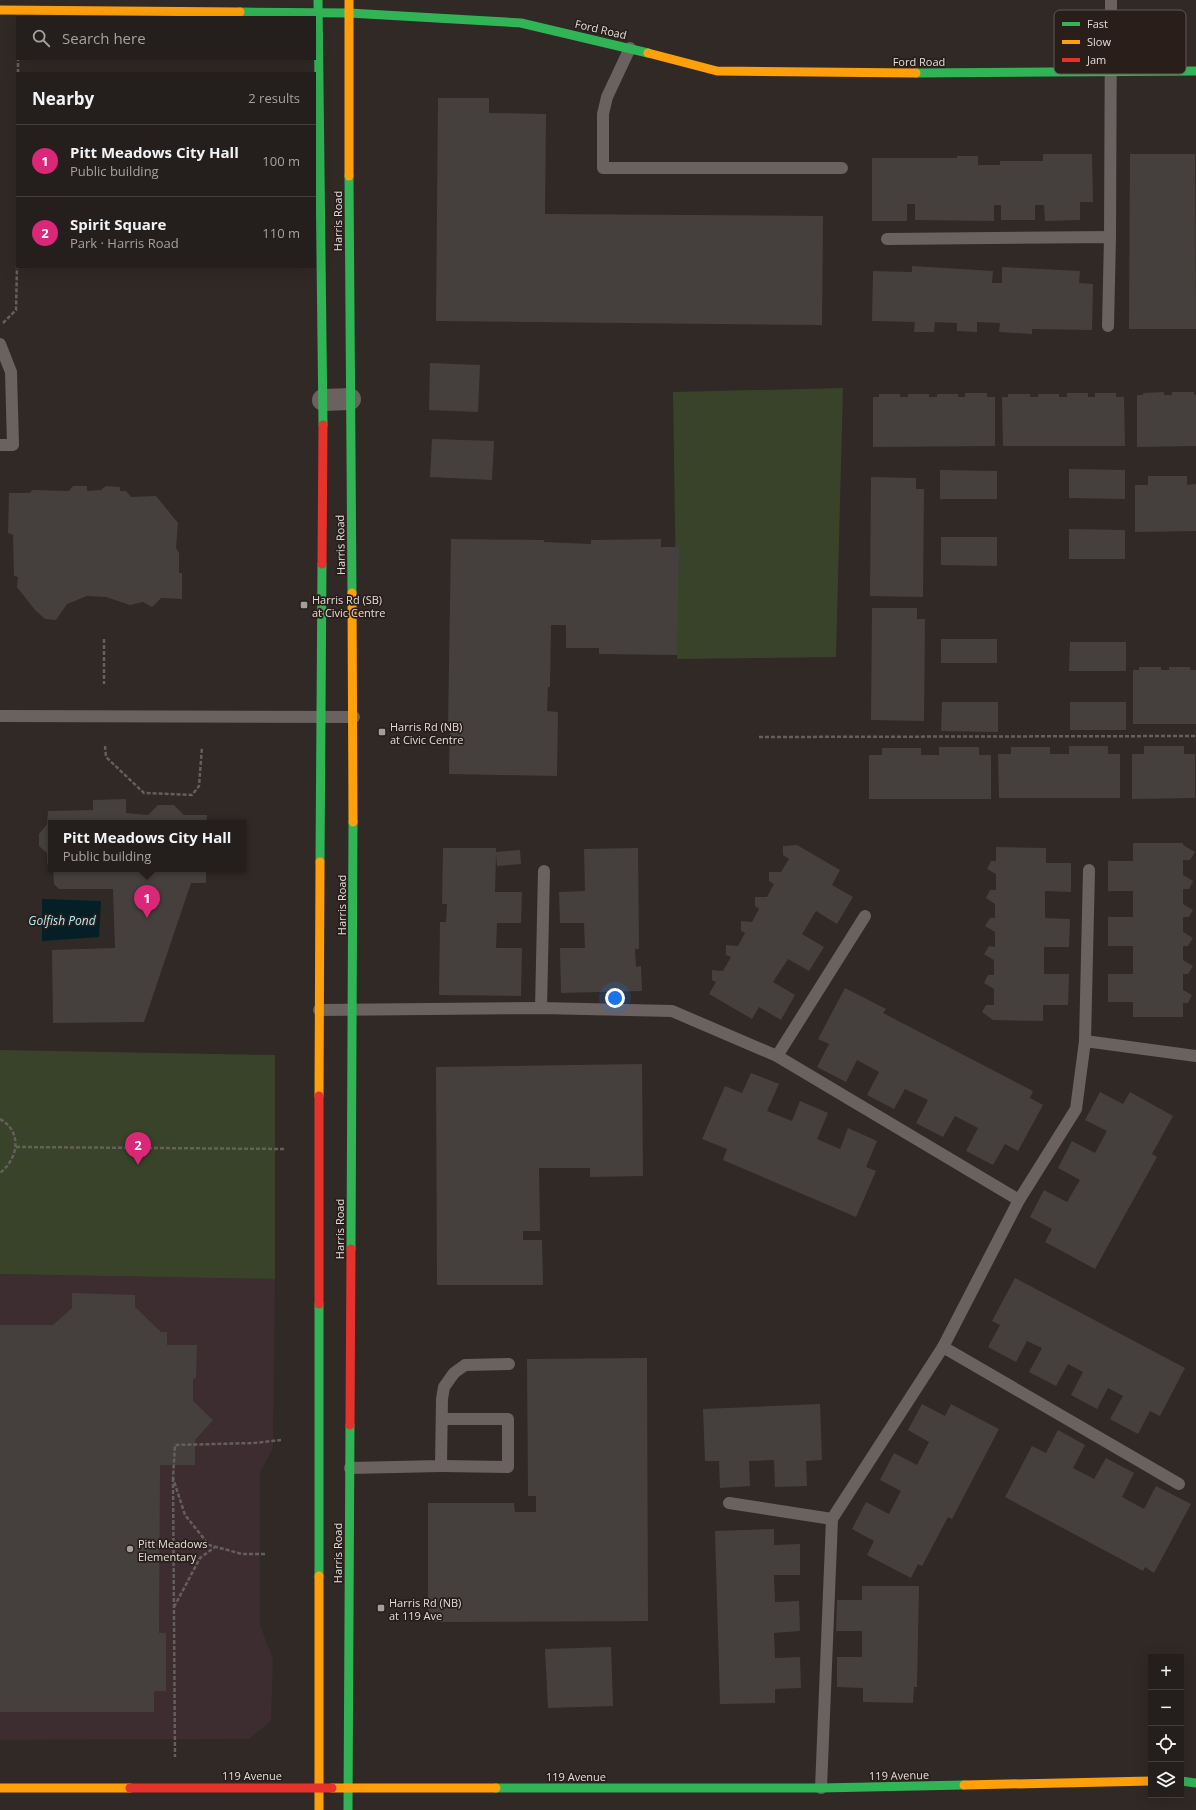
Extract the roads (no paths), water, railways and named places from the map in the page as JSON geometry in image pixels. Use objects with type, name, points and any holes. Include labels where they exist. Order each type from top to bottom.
[{"type":"main road","name":"Harris Road","points":[[318,0],[323,400],[319,1010],[318,1810]]},
{"type":"main road","name":"Harris Road","points":[[348,1810],[354,717],[350,399],[349,0]]},
{"type":"main road","name":"Ford Road","points":[[0,10],[139,6],[349,13],[521,23],[630,48],[717,71],[835,73],[1054,72]]},
{"type":"main road","name":"Ford Road","points":[[1186,71],[1196,71]]},
{"type":"main road","name":"119 Avenue","points":[[0,1788],[820,1788],[1148,1781]]},
{"type":"street","points":[[323,400],[350,399]]},
{"type":"lane","points":[[630,48],[607,97],[603,114],[603,168],[842,168]]},
{"type":"lane","points":[[1108,326],[1112,74]]},
{"type":"lane","points":[[887,239],[1110,237]]},
{"type":"lane","points":[[0,344],[11,372],[13,445],[0,445]]},
{"type":"lane","points":[[0,716],[354,717]]},
{"type":"lane","points":[[820,1788],[832,1519],[943,1347],[1019,1200],[1076,1108],[1085,1041],[1090,870]]},
{"type":"lane","points":[[541,1008],[544,871]]},
{"type":"lane","points":[[777,1056],[865,916]]},
{"type":"lane","points":[[319,1010],[541,1008],[672,1011],[777,1056],[1019,1200]]},
{"type":"lane","points":[[1085,1041],[1196,1056]]},
{"type":"lane","points":[[943,1347],[1179,1484]]},
{"type":"lane","points":[[441,1466],[444,1387],[454,1373],[465,1365],[509,1364]]},
{"type":"lane","points":[[350,1468],[441,1466],[508,1467],[508,1419],[442,1419]]},
{"type":"lane","points":[[729,1503],[832,1519]]},
{"type":"water","name":"Golfish Pond","points":[[42,899],[101,901],[99,937],[42,941]]},
{"type":"place","name":"Harris Rd (SB) at Civic Centre","points":[[304,605]]},
{"type":"place","name":"Harris Rd (NB) at Civic Centre","points":[[382,732]]},
{"type":"place","name":"Pitt Meadows City Hall","points":[[147,918]]},
{"type":"place","name":"Spirit Square","points":[[138,1165]]},
{"type":"place","name":"Pitt Meadows Elementary","points":[[130,1549]]},
{"type":"place","name":"Harris Rd (NB) at 119 Ave","points":[[381,1608]]}]
